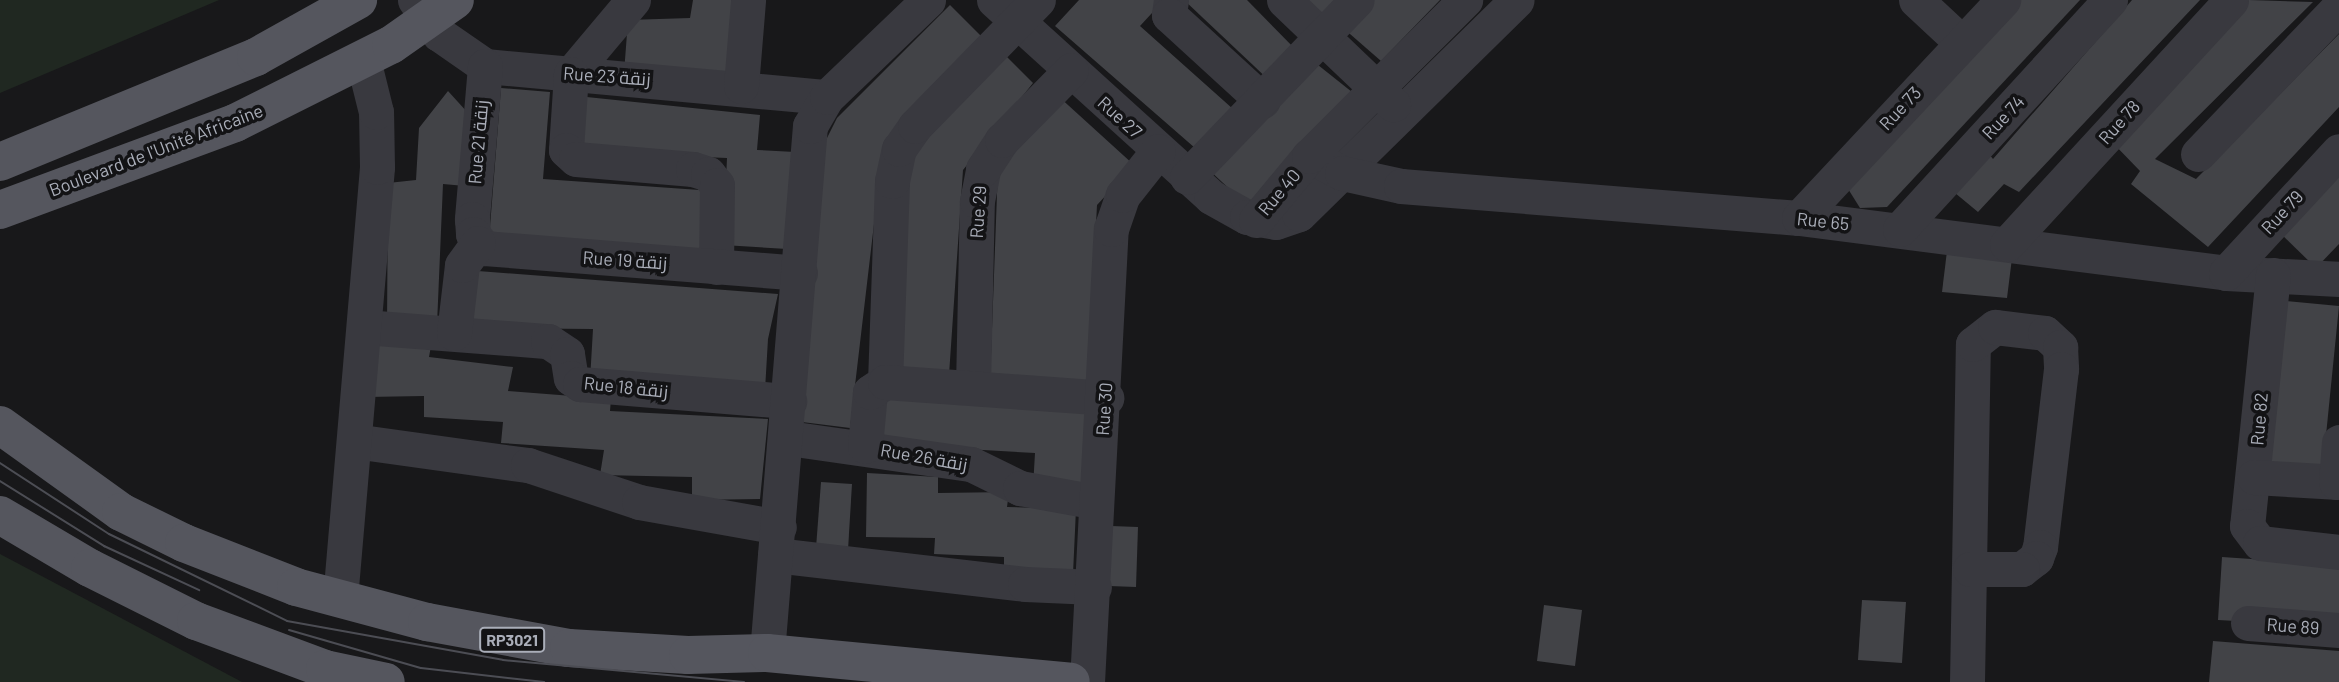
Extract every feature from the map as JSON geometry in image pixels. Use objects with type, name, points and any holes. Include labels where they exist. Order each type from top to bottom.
[{"type":"main road","points":[[0,162],[256,57],[358,0]]},
{"type":"main road","name":"Boulevard de l'Unité Africaine","points":[[0,211],[235,123],[363,60],[432,6]]},
{"type":"main road","name":"RP3021","points":[[0,425],[121,512],[237,565],[340,599],[482,634],[569,648],[676,655],[767,653],[1072,682]]},
{"type":"main road","points":[[0,515],[90,568],[196,621],[326,676],[386,682]]},
{"type":"street","points":[[633,0],[571,74],[565,145],[571,156],[693,169],[714,180],[716,267]]},
{"type":"street","points":[[741,86],[748,0]]},
{"type":"street","points":[[767,653],[788,438],[810,125],[827,97],[928,0]]},
{"type":"street","points":[[1171,0],[1169,15],[1263,102]]},
{"type":"street","points":[[1284,0],[1389,100]]},
{"type":"street","points":[[1187,177],[1263,102],[1357,0]]},
{"type":"street","name":"Rue 40","points":[[1256,220],[1276,222],[1300,214],[1342,173],[1389,100],[1465,0]]},
{"type":"street","name":"Rue 40","points":[[1256,220],[1310,156],[1389,100],[1517,0]]},
{"type":"street","points":[[1916,0],[1961,42]]},
{"type":"street","name":"Rue 73","points":[[1799,218],[2003,0]]},
{"type":"street","name":"Rue 78","points":[[2007,244],[2231,0]]},
{"type":"street","name":"Rue 74","points":[[1900,229],[2108,3]]},
{"type":"street","name":"Rue 23 زنقة","points":[[432,6],[459,52],[485,66],[741,86],[827,97]]},
{"type":"street","points":[[885,382],[892,181],[899,149],[915,126],[1017,7]]},
{"type":"street","name":"Rue 27","points":[[1017,7],[1070,70],[1187,177],[1231,210],[1256,220]]},
{"type":"street","points":[[2198,155],[2339,7]]},
{"type":"street","points":[[340,599],[378,127],[363,60]]},
{"type":"street","name":"Rue 21 زنقة","points":[[475,231],[485,66]]},
{"type":"street","name":"Rue 29","points":[[973,387],[976,201],[983,169],[1002,140],[1070,70]]},
{"type":"street","name":"Rue 79","points":[[2226,273],[2339,150]]},
{"type":"street","name":"Rue 30","points":[[1087,682],[1094,587],[1096,502],[1106,398],[1111,229],[1123,195],[1158,151]]},
{"type":"street","name":"Rue 65","points":[[1310,156],[1342,173],[1401,186],[1799,218],[2226,273],[2338,277]]},
{"type":"street","points":[[454,333],[462,265],[475,231]]},
{"type":"street","name":"Rue 19 زنقة","points":[[475,231],[497,251],[800,273]]},
{"type":"street","name":"Rue 82","points":[[2273,275],[2247,526],[2254,539],[2273,546],[2339,552]]},
{"type":"street","name":"Rue 18 زنقة","points":[[364,327],[548,341],[567,354],[571,378],[580,384],[789,401]]},
{"type":"street","points":[[1966,682],[1973,344],[1995,327],[2045,333],[2060,347],[2061,369],[2040,547],[2036,558],[2022,569],[1970,569]]},
{"type":"street","points":[[865,446],[870,392],[885,382],[1106,398]]},
{"type":"street","name":"Rue 26 زنقة","points":[[788,438],[865,446],[971,464],[1020,488],[1096,502]]},
{"type":"street","points":[[354,441],[528,465],[639,502],[777,541],[1025,584],[1094,587]]},
{"type":"street","points":[[2254,477],[2338,482],[2339,442]]},
{"type":"street","name":"Rue 89","points":[[2248,623],[2339,630]]},
{"type":"shaded area","points":[[0,0],[219,0],[0,93]]},
{"type":"shaded area","points":[[0,554],[242,682],[0,682]]},
{"type":"building","points":[[693,0],[737,0],[730,74],[624,73],[628,20],[690,18]]},
{"type":"building","points":[[1079,0],[1164,0],[1140,26],[1233,109],[1195,148],[1055,26]]},
{"type":"building","points":[[1184,0],[1247,0],[1300,54],[1272,83]]},
{"type":"building","points":[[1304,0],[1339,0],[1320,18]]},
{"type":"building","points":[[1370,0],[1440,0],[1381,61],[1342,27]]},
{"type":"building","points":[[2015,0],[2080,0],[1887,207],[1860,208],[1845,184]]},
{"type":"building","points":[[2132,0],[2200,0],[2019,192],[2004,184],[1978,212],[1943,183],[1981,144],[1993,159]]},
{"type":"building","points":[[2249,0],[2313,2],[2155,159],[2196,179],[2339,34],[2339,107],[2208,247],[2131,184],[2140,171],[2110,140]]},
{"type":"building","points":[[950,5],[984,39],[882,156],[850,428],[802,422],[816,160],[837,118]]},
{"type":"building","points":[[999,49],[1033,83],[963,170],[949,375],[900,368],[906,158]]},
{"type":"building","points":[[1313,61],[1352,92],[1250,208],[1208,169]]},
{"type":"building","points":[[501,88],[550,92],[543,179],[714,191],[709,255],[489,239]]},
{"type":"building","points":[[448,91],[468,113],[465,186],[443,184],[437,325],[387,325],[388,183],[416,180],[419,128]]},
{"type":"building","points":[[1057,95],[1134,165],[1097,205],[1088,382],[990,383],[998,167]]},
{"type":"building","points":[[577,96],[760,115],[757,150],[795,152],[787,249],[723,245],[727,158],[577,152]]},
{"type":"building","points":[[2339,165],[2339,244],[2316,268],[2276,229]]},
{"type":"building","points":[[1947,251],[2012,258],[2007,298],[1942,292]]},
{"type":"building","points":[[465,270],[778,294],[768,339],[765,390],[590,380],[593,329],[461,328]]},
{"type":"building","points":[[2285,301],[2339,306],[2322,475],[2268,470]]},
{"type":"building","points":[[368,340],[431,346],[429,357],[513,367],[508,391],[611,399],[610,411],[768,419],[760,499],[692,500],[692,477],[600,475],[604,450],[501,443],[503,422],[424,417],[424,396],[366,397]]},
{"type":"building","points":[[882,397],[1088,410],[1083,490],[1033,487],[1035,453],[879,444]]},
{"type":"building","points":[[867,473],[938,477],[938,493],[1009,492],[1007,507],[1076,509],[1073,574],[1004,571],[1004,557],[934,554],[935,538],[866,537]]},
{"type":"building","points":[[821,482],[852,484],[848,550],[816,548]]},
{"type":"building","points":[[1111,526],[1138,527],[1136,587],[1109,586]]},
{"type":"building","points":[[2222,557],[2339,565],[2339,627],[2218,620]]},
{"type":"building","points":[[1862,600],[1906,602],[1902,663],[1858,660]]},
{"type":"building","points":[[1544,605],[1582,610],[1575,666],[1537,661]]},
{"type":"building","points":[[2213,641],[2339,651],[2339,682],[2209,682]]},
{"type":"tram line","points":[[0,463],[109,534],[287,621],[503,660],[744,682]]},
{"type":"tram line","points":[[0,481],[104,546],[199,590]]},
{"type":"tram line","points":[[289,630],[421,668],[544,682]]}]
